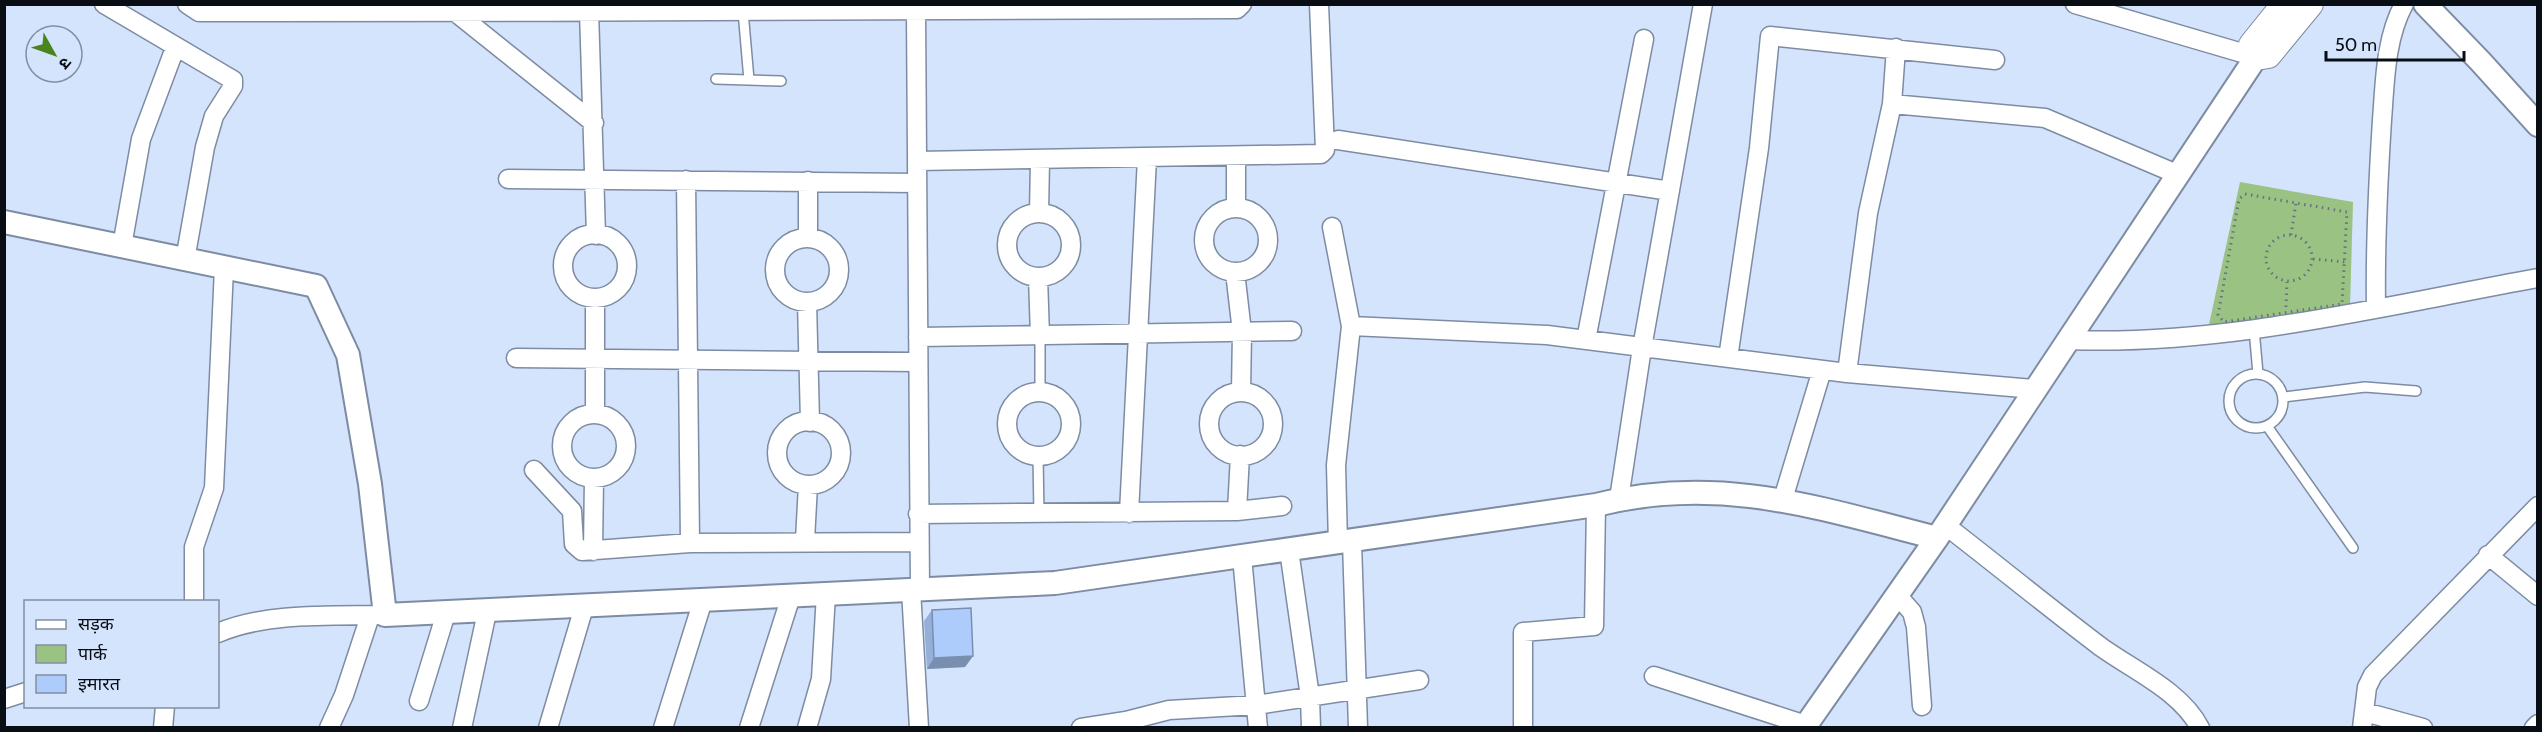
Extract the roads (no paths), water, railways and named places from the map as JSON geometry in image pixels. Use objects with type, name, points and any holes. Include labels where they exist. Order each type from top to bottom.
[{"type":"main road","points":[[2285,4],[2252,45],[2256,57],[2268,55],[2310,4]]},
{"type":"street","points":[[104,4],[233,80],[233,86],[214,116],[205,147],[185,260]]},
{"type":"street","points":[[187,4],[199,12],[272,8],[393,8],[454,11],[538,8],[589,11],[719,8],[1237,9],[1242,4]]},
{"type":"street","points":[[917,161],[1314,155],[1325,150],[1319,4]]},
{"type":"street","points":[[1619,499],[1642,348],[1703,4]]},
{"type":"street","points":[[1653,676],[1805,726],[1941,531],[2256,57],[2075,4]]},
{"type":"street","points":[[2376,307],[2375,228],[2387,59],[2397,16],[2403,4]]},
{"type":"street","points":[[2425,4],[2480,60],[2538,125]]},
{"type":"street","points":[[904,9],[917,161],[918,542],[916,590],[919,728]]},
{"type":"street","points":[[454,11],[594,123]]},
{"type":"street","points":[[589,11],[597,180],[596,235]]},
{"type":"street","points":[[1728,358],[1759,148],[1770,36],[1995,60]]},
{"type":"street","points":[[1586,340],[1644,39]]},
{"type":"street","points":[[122,246],[141,139],[176,48]]},
{"type":"street","points":[[1846,373],[1868,213],[1892,104],[1896,48]]},
{"type":"street","points":[[1892,104],[2045,118],[2179,175]]},
{"type":"street","points":[[1338,140],[1670,191]]},
{"type":"street","points":[[1236,157],[1236,208]]},
{"type":"street","points":[[1129,513],[1148,158]]},
{"type":"street","points":[[1039,213],[1040,160]]},
{"type":"street","points":[[508,179],[917,183]]},
{"type":"street","points":[[686,180],[690,543]]},
{"type":"street","points":[[808,182],[808,238]]},
{"type":"street","points":[[1236,208],[1257,216],[1267,235],[1263,256],[1255,265],[1235,272],[1216,265],[1209,258],[1204,239],[1210,221],[1226,209],[1236,208]]},
{"type":"street","points":[[1039,213],[1050,215],[1067,230],[1070,251],[1058,270],[1038,277],[1019,271],[1012,263],[1007,244],[1013,226],[1029,215],[1039,213]]},
{"type":"street","points":[[4,222],[316,286],[348,355],[370,484],[378,616],[329,728]]},
{"type":"street","points":[[1332,227],[1351,326],[1336,465],[1345,543],[1358,728]]},
{"type":"street","points":[[596,235],[616,242],[624,251],[627,273],[615,291],[595,298],[576,292],[569,285],[564,266],[565,256],[577,240],[596,235]]},
{"type":"street","points":[[808,238],[828,246],[839,265],[835,286],[818,300],[807,302],[797,300],[781,288],[776,269],[782,250],[798,239],[808,238]]},
{"type":"street","points":[[194,600],[194,547],[214,488],[224,268]]},
{"type":"street","points":[[1235,272],[1242,332],[1241,392]]},
{"type":"street","points":[[1038,277],[1040,336]]},
{"type":"street","points":[[2068,340],[2114,342],[2254,329],[2538,278]]},
{"type":"street","points":[[595,298],[595,414]]},
{"type":"street","points":[[807,302],[810,422]]},
{"type":"street","points":[[1351,326],[1471,330],[1586,340],[1846,373],[2035,389]]},
{"type":"street","points":[[918,337],[1292,331]]},
{"type":"street","points":[[516,358],[918,362]]},
{"type":"street","points":[[1783,499],[1822,370]]},
{"type":"street","points":[[1040,392],[1058,398],[1065,406],[1071,424],[1069,434],[1057,450],[1038,456],[1018,448],[1011,439],[1008,418],[1019,399],[1040,392]]},
{"type":"street","points":[[1241,392],[1252,394],[1262,400],[1272,419],[1268,440],[1251,454],[1240,456],[1221,449],[1214,442],[1209,423],[1210,413],[1222,397],[1241,392]]},
{"type":"street","points":[[595,414],[616,422],[622,431],[626,452],[614,471],[594,478],[575,472],[568,464],[562,446],[564,436],[576,420],[595,414]]},
{"type":"street","points":[[810,422],[820,423],[835,435],[841,454],[834,473],[818,484],[808,485],[788,477],[777,458],[782,437],[799,423],[810,422]]},
{"type":"street","points":[[1237,511],[1240,456]]},
{"type":"street","points":[[534,470],[572,511],[574,544],[582,551],[690,543],[805,540],[918,542]]},
{"type":"street","points":[[593,551],[594,478]]},
{"type":"street","points":[[805,540],[808,485]]},
{"type":"street","points":[[219,633],[238,624],[321,616],[487,612],[1055,583],[1345,543],[1596,505],[1619,499],[1697,491],[1783,499],[1941,531],[2161,687],[2181,704],[2200,727]]},
{"type":"street","points":[[1523,728],[1523,632],[1594,626],[1596,505]]},
{"type":"street","points":[[918,514],[1237,511],[1282,506]]},
{"type":"street","points":[[2423,728],[2363,720],[2367,687],[2373,675],[2538,506]]},
{"type":"street","points":[[1289,550],[1310,697],[1311,728]]},
{"type":"street","points":[[2488,555],[2538,596]]},
{"type":"street","points":[[1242,557],[1258,728]]},
{"type":"street","points":[[810,727],[821,679],[826,594]]},
{"type":"street","points":[[1897,595],[1912,612],[1916,627],[1922,706]]},
{"type":"street","points":[[749,728],[791,596]]},
{"type":"street","points":[[663,728],[703,600]]},
{"type":"street","points":[[548,728],[584,607]]},
{"type":"street","points":[[462,728],[487,612]]},
{"type":"street","points":[[419,701],[446,613]]},
{"type":"street","points":[[1081,728],[1169,719],[1419,680]]},
{"type":"street","points":[[4,692],[5,698],[24,693]]},
{"type":"street","points":[[163,728],[165,708]]},
{"type":"street","points":[[2534,728],[2538,724]]},
{"type":"lane","points":[[749,9],[749,80]]},
{"type":"lane","points":[[716,79],[782,81]]},
{"type":"lane","points":[[2254,329],[2258,374]]},
{"type":"lane","points":[[1040,336],[1040,392]]},
{"type":"lane","points":[[2258,374],[2275,381],[2284,398],[2280,415],[2267,426],[2250,428],[2235,419],[2229,403],[2233,386],[2240,379],[2258,374]]},
{"type":"lane","points":[[2284,398],[2365,387],[2415,391]]},
{"type":"lane","points":[[2267,426],[2354,548]]},
{"type":"lane","points":[[1038,456],[1039,514]]}]
